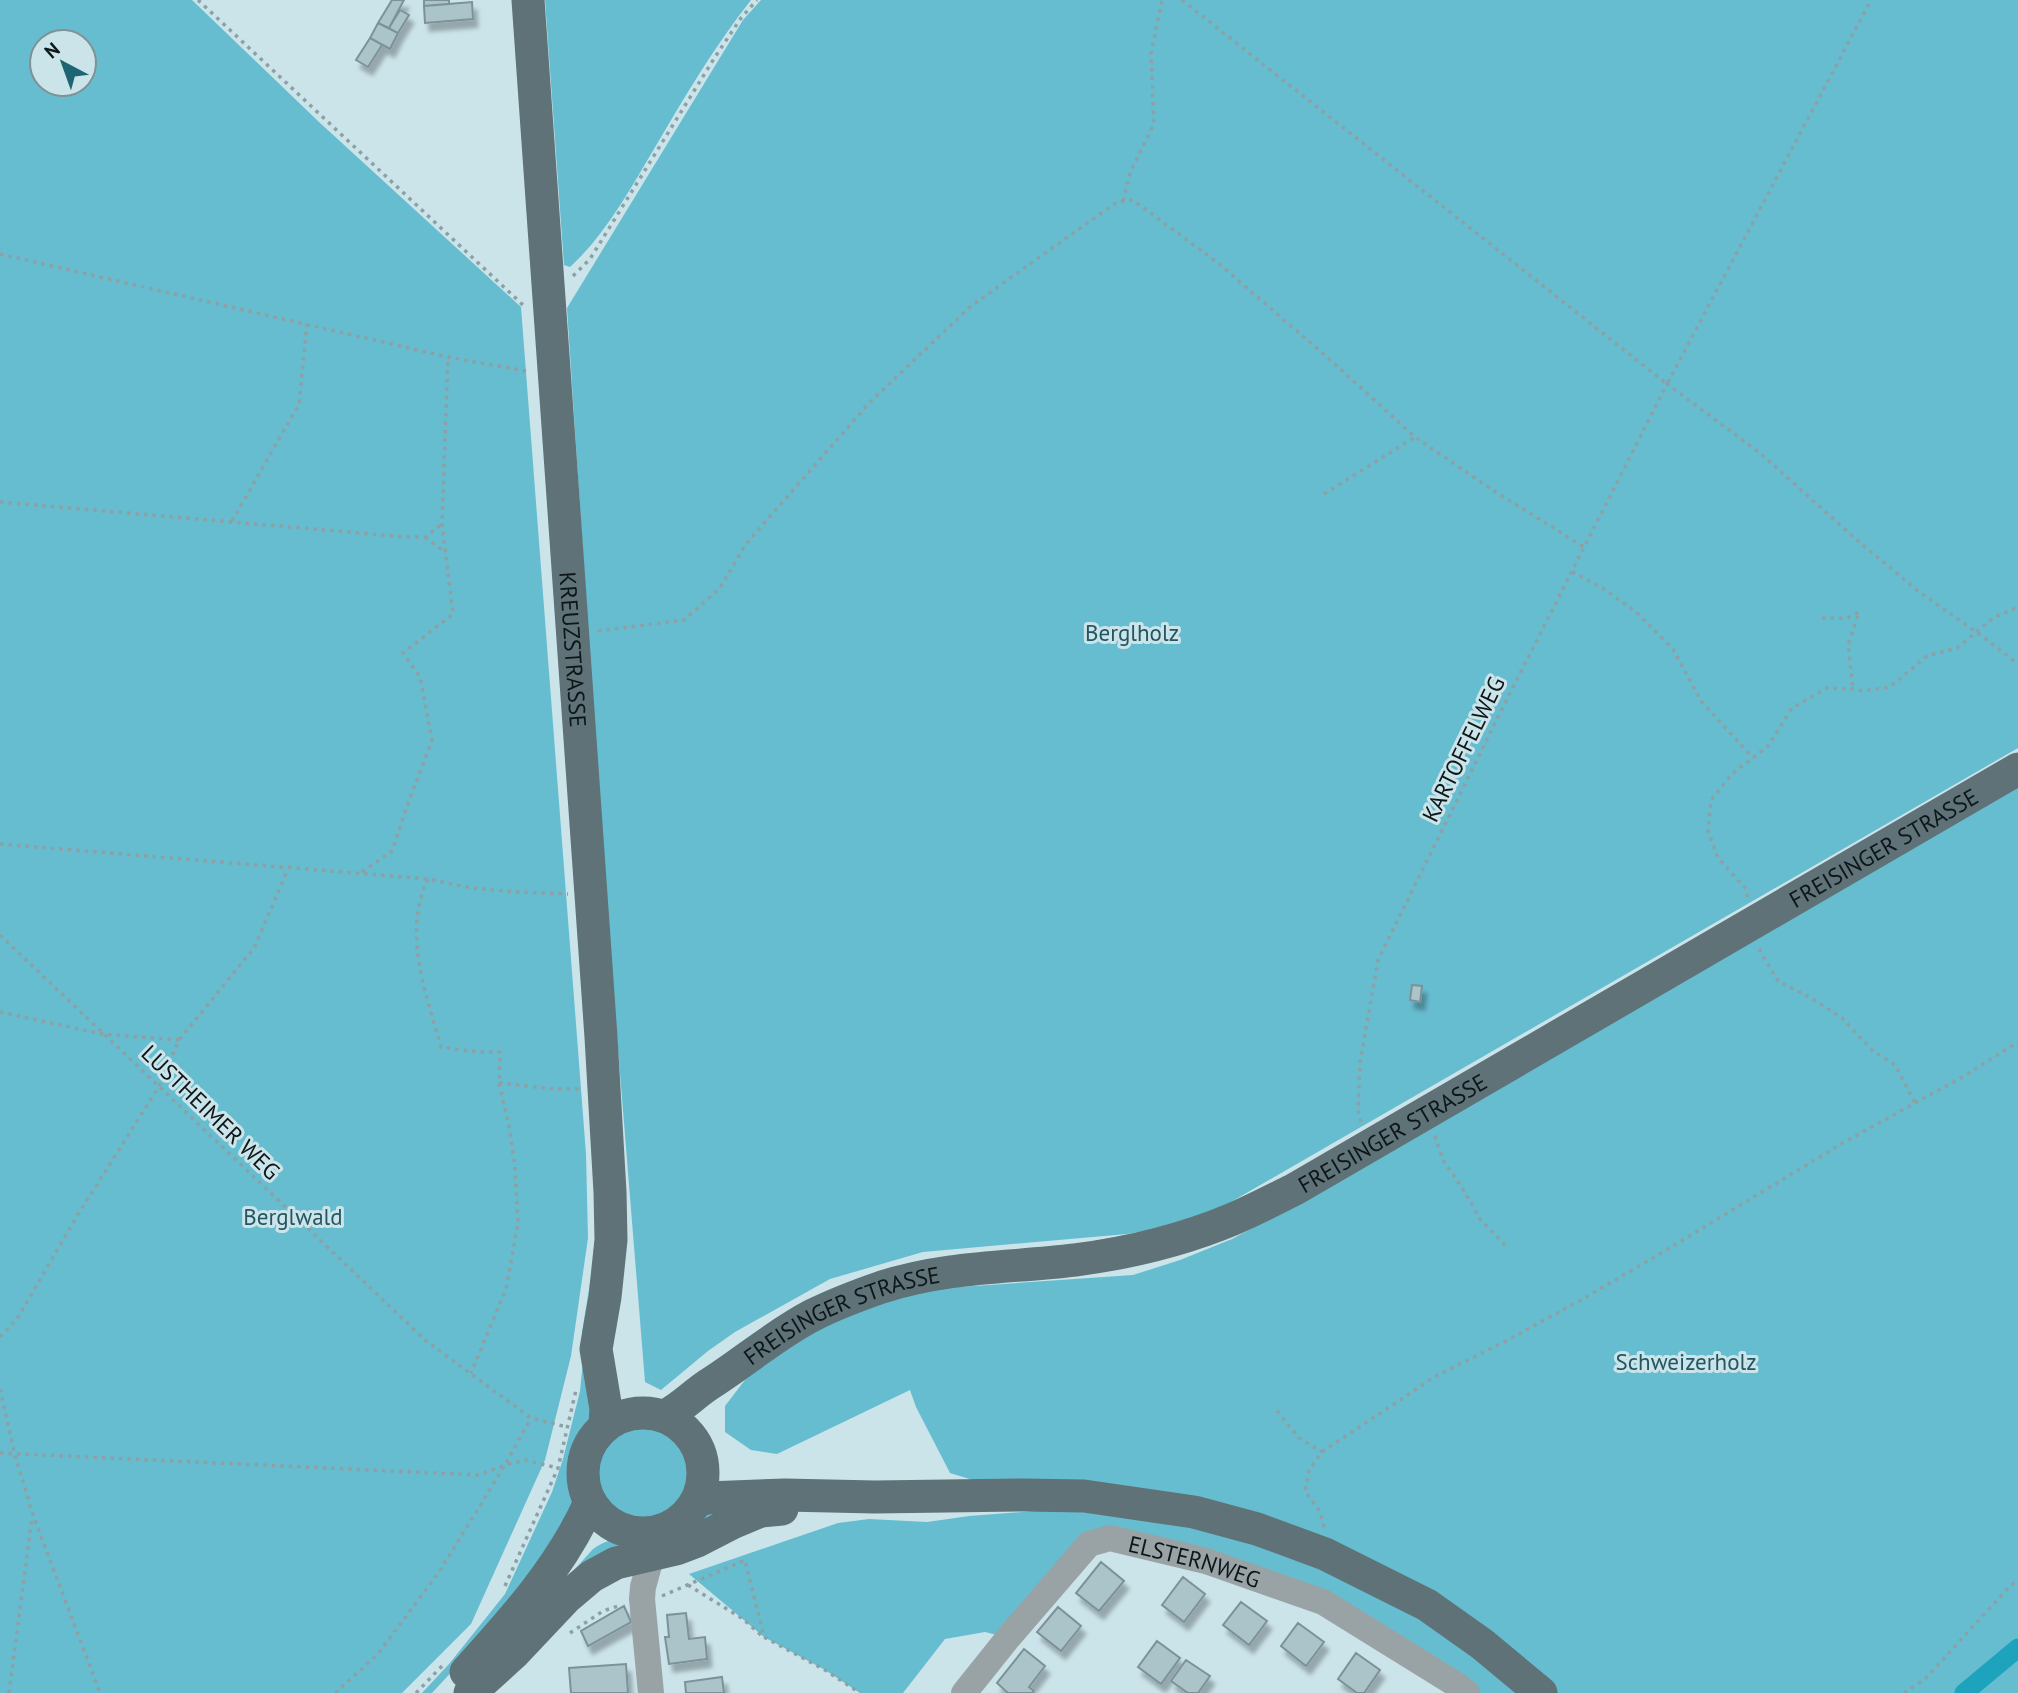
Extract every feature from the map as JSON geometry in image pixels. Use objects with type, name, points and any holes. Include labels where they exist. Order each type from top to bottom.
[{"type":"main road","name":"KREUZSTRASSE","points":[[528,0],[533,298],[572,634],[610,1192],[611,1240],[596,1349],[606,1409],[605,1425]]},
{"type":"main road","name":"FREISINGER STRASSE","points":[[673,1429],[695,1423],[724,1376],[765,1345],[812,1316],[882,1287],[932,1273],[1077,1260],[1129,1251],[1233,1219],[1295,1189],[2018,769]]},
{"type":"main road","name":"KREUZSTRASSE","points":[[605,1297],[612,1361],[627,1401],[673,1429]]},
{"type":"main road","points":[[673,1429],[704,1478],[697,1501],[686,1516],[670,1527],[653,1533],[634,1533],[616,1527],[601,1517],[590,1502],[584,1486],[584,1461],[593,1438],[605,1425],[620,1417],[673,1429],[726,1477],[785,1495]]},
{"type":"main road","points":[[697,1501],[707,1498],[785,1495],[875,1497],[1026,1494],[1084,1496],[1194,1512],[1258,1529],[1325,1554],[1427,1605],[1482,1644],[1541,1693]]},
{"type":"main road","points":[[470,1693],[515,1652],[566,1598],[592,1576],[616,1563],[647,1577],[676,1549],[761,1511],[875,1497]]},
{"type":"main road","points":[[446,1678],[578,1530],[590,1502]]},
{"type":"main road","points":[[513,1600],[597,1537],[616,1527]]},
{"type":"street","name":"ELSTERNWEG","points":[[964,1693],[1089,1544],[1110,1538],[1206,1562],[1323,1602],[1468,1693]]},
{"type":"street","points":[[647,1577],[651,1693]]},
{"type":"path","points":[[198,0],[533,298],[572,277],[590,259],[715,57],[741,18],[757,0]]},
{"type":"path","points":[[1123,201],[1131,170],[1154,124],[1151,54],[1162,0]]},
{"type":"path","points":[[1182,0],[1667,384],[1760,453],[1918,591],[2018,664]]},
{"type":"path","name":"KARTOFFELWEG","points":[[1367,1147],[1358,1110],[1360,1063],[1378,960],[1667,384],[1871,0]]},
{"type":"path","points":[[572,634],[684,620],[720,588],[747,544],[870,402],[901,372],[971,306],[1116,202],[1123,201],[1133,201],[1218,263],[1415,437],[1494,491],[1584,547]]},
{"type":"path","points":[[0,254],[448,357],[536,373]]},
{"type":"path","points":[[232,522],[299,404],[307,324]]},
{"type":"path","points":[[360,873],[392,851],[432,740],[420,677],[403,653],[453,614],[442,524],[448,357]]},
{"type":"path","points":[[1324,494],[1415,437]]},
{"type":"path","points":[[0,502],[425,537],[446,553]]},
{"type":"path","points":[[425,537],[442,524]]},
{"type":"path","points":[[1572,572],[1601,587],[1634,611],[1673,649],[1701,701],[1753,758]]},
{"type":"path","points":[[1915,1103],[1895,1065],[1873,1051],[1842,1018],[1777,981],[1759,951],[1758,920],[1745,888],[1718,858],[1709,831],[1711,800],[1732,774],[1768,746],[1792,708],[1827,688],[1863,691],[1890,687],[1927,656],[1958,648],[1993,618],[2018,607]]},
{"type":"path","points":[[1822,618],[1847,618],[1859,612],[1848,645],[1853,689]]},
{"type":"path","points":[[0,844],[428,879],[472,888],[517,892],[569,894],[590,888]]},
{"type":"path","points":[[0,1337],[17,1319],[77,1216],[158,1088],[179,1040],[254,948],[288,869]]},
{"type":"path","points":[[428,879],[421,893],[415,929],[421,977],[441,1048],[500,1052],[499,1083],[515,1167],[518,1223],[506,1289],[471,1373]]},
{"type":"path","name":"LUSTHEIMER WEG","points":[[0,935],[425,1340],[531,1418]]},
{"type":"path","points":[[0,1012],[102,1034],[179,1040]]},
{"type":"path","points":[[1324,1522],[1305,1491],[1309,1470],[1322,1452],[1436,1377],[1588,1296],[1841,1144],[1964,1076],[2018,1042]]},
{"type":"path","points":[[499,1083],[555,1090],[583,1088]]},
{"type":"path","points":[[1420,1116],[1435,1136],[1443,1160],[1480,1219],[1505,1245]]},
{"type":"path","points":[[513,1600],[558,1468],[579,1380]]},
{"type":"path","points":[[0,1389],[15,1455],[33,1515],[100,1693]]},
{"type":"path","points":[[1278,1411],[1299,1438],[1322,1452]]},
{"type":"path","points":[[335,1693],[377,1655],[439,1572],[531,1418],[567,1427]]},
{"type":"path","points":[[0,1454],[480,1475],[525,1460],[558,1468]]},
{"type":"path","points":[[9,1693],[33,1515]]},
{"type":"path","points":[[561,1640],[647,1577],[657,1598],[745,1560],[764,1637]]},
{"type":"path","points":[[1904,1693],[1925,1679],[2011,1585],[2018,1581]]},
{"type":"path","points":[[688,1585],[743,1619],[764,1637],[860,1693]]},
{"type":"path","points":[[416,1693],[446,1678]]},
{"type":"green space","name":"Berglwald","points":[[0,0],[192,0],[319,122],[521,307],[586,1154],[588,1238],[571,1356],[545,1460],[471,1624],[402,1693],[0,1693]]},
{"type":"green space","points":[[545,0],[751,0],[700,73],[616,211],[595,241],[570,267],[564,265]]},
{"type":"green space","name":"Berglholz","points":[[761,0],[2018,0],[2018,748],[1224,1206],[1177,1225],[1127,1234],[923,1252],[830,1279],[735,1332],[661,1390],[645,1382],[604,876],[567,308],[743,20]]},
{"type":"green space","name":"Schweizerholz","points":[[2018,787],[2018,1693],[1556,1693],[1331,1545],[976,1481],[950,1473],[910,1390],[777,1454],[751,1450],[725,1432],[725,1406],[748,1376],[844,1312],[930,1289],[1133,1275],[1232,1239]]},
{"type":"green space","points":[[591,1277],[595,1416],[577,1447],[573,1466],[577,1499],[569,1529],[457,1666],[432,1693],[422,1693],[505,1594],[552,1492],[580,1391],[582,1332]]},
{"type":"green space","points":[[643,1425],[661,1429],[676,1439],[686,1454],[690,1472],[686,1490],[676,1505],[661,1515],[643,1519],[625,1515],[610,1505],[600,1490],[596,1472],[600,1454],[610,1439],[625,1429]]},
{"type":"green space","points":[[743,1504],[512,1639],[593,1549],[619,1539],[644,1540],[662,1537],[678,1530],[703,1511]]},
{"type":"green space","points":[[1087,1507],[1256,1540],[1421,1611],[1528,1693],[1467,1693],[1323,1602],[1110,1538],[1008,1638],[985,1632],[945,1639],[903,1693],[860,1693],[825,1670],[764,1637],[689,1574],[838,1523],[869,1519],[927,1522]]},
{"type":"building","points":[[392,0],[404,0],[389,28],[378,23]]},
{"type":"building","points":[[424,0],[449,0],[449,4],[424,6]]},
{"type":"building","points":[[472,2],[473,19],[425,23],[424,6]]},
{"type":"building","points":[[400,10],[409,15],[398,33],[389,28]]},
{"type":"building","points":[[378,23],[398,33],[390,49],[370,38]]},
{"type":"building","points":[[370,38],[382,45],[368,67],[356,60]]},
{"type":"building","points":[[1412,985],[1422,986],[1420,1002],[1410,1000]]},
{"type":"building","points":[[1101,1562],[1124,1581],[1099,1611],[1076,1593]]},
{"type":"building","points":[[1183,1577],[1205,1594],[1184,1622],[1162,1605]]},
{"type":"building","points":[[1241,1602],[1267,1621],[1249,1645],[1223,1625]]},
{"type":"building","points":[[624,1606],[631,1622],[588,1646],[581,1631]]},
{"type":"building","points":[[1058,1607],[1081,1626],[1061,1651],[1037,1632]]},
{"type":"building","points":[[686,1613],[689,1639],[705,1637],[707,1659],[669,1664],[665,1637],[669,1637],[667,1615]]},
{"type":"building","points":[[1298,1623],[1324,1642],[1306,1666],[1281,1646]]},
{"type":"building","points":[[1157,1641],[1180,1658],[1161,1684],[1138,1667]]},
{"type":"building","points":[[1024,1649],[1045,1666],[1029,1687],[1034,1691],[1032,1693],[1008,1693],[997,1683]]},
{"type":"building","points":[[1356,1653],[1380,1670],[1364,1693],[1357,1693],[1338,1679]]},
{"type":"building","points":[[1186,1660],[1210,1676],[1198,1693],[1188,1693],[1171,1681]]},
{"type":"building","points":[[626,1664],[628,1693],[571,1693],[569,1668]]},
{"type":"building","points":[[722,1677],[724,1693],[686,1693],[685,1682]]},
{"type":"waterway","points":[[1964,1693],[2018,1648]]}]
